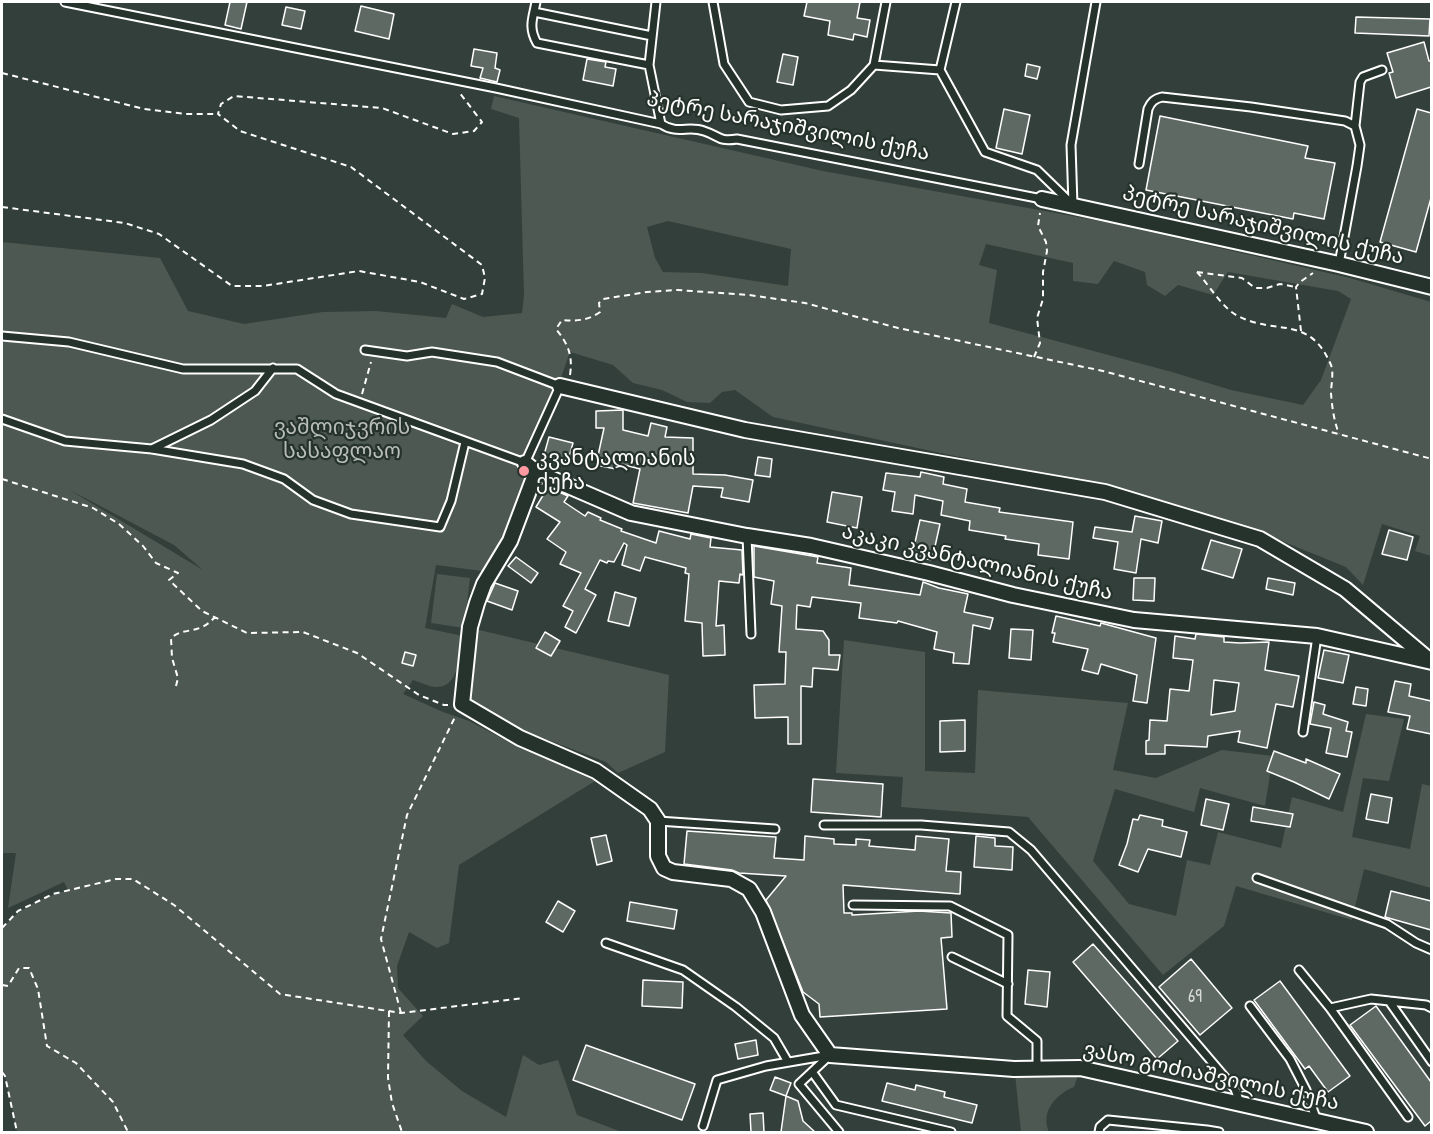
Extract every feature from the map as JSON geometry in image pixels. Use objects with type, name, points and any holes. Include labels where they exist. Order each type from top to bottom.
[{"type":"street","name":"პეტრე სარაჯიშვილის ქუჩა","points":[[1042,199],[1332,262],[1431,287]]},
{"type":"street","points":[[564,386],[746,430],[1106,492],[1260,538],[1345,589],[1431,662]]},
{"type":"street","points":[[530,468],[510,541],[484,584],[470,627],[462,704],[520,738],[596,771],[650,809],[658,821],[658,856],[664,868],[673,872],[731,879],[749,889],[763,912],[802,1015],[830,1055]]},
{"type":"street","name":"აკაკი კვანტალიანის ქუჩა","points":[[530,468],[631,513],[811,546],[1013,595],[1134,620],[1317,636],[1431,662]]},
{"type":"street","name":"ვასო გოძიაშვილის ქუჩა","points":[[830,1055],[1014,1069],[1080,1068],[1366,1132]]},
{"type":"lane","name":"პეტრე სარაჯიშვილის ქუჩა","points":[[65,2],[98,5],[661,124],[669,130],[705,131],[720,140],[737,139],[1042,199]]},
{"type":"lane","points":[[536,2],[532,33],[537,43],[649,65]]},
{"type":"lane","points":[[653,2],[649,65],[661,124]]},
{"type":"lane","points":[[713,2],[724,64],[749,102],[781,110],[828,106],[851,90],[874,65],[886,2]]},
{"type":"lane","points":[[956,2],[940,70],[985,152],[1038,170],[1073,205]]},
{"type":"lane","points":[[1073,205],[1071,145],[1096,2]]},
{"type":"lane","points":[[534,12],[652,36]]},
{"type":"lane","points":[[874,65],[940,70]]},
{"type":"lane","points":[[1332,262],[1357,166],[1360,145],[1355,126],[1360,82],[1363,77],[1382,70]]},
{"type":"lane","points":[[1139,164],[1148,110],[1150,103],[1156,98],[1263,109],[1346,122],[1355,126]]},
{"type":"lane","points":[[2,336],[69,342],[183,369],[297,369],[336,393],[530,468],[564,386],[497,362],[432,352],[407,356],[365,350]]},
{"type":"lane","points":[[152,449],[211,420],[229,408],[255,390],[273,368]]},
{"type":"lane","points":[[2,419],[65,441],[152,449],[243,464],[284,479],[313,500],[351,514],[441,527],[451,501],[465,442]]},
{"type":"lane","points":[[747,536],[751,634]]},
{"type":"lane","points":[[1303,732],[1317,636]]},
{"type":"lane","points":[[658,821],[775,829]]},
{"type":"lane","points":[[824,825],[921,825],[1009,832],[1031,850],[1235,1089],[1240,1104]]},
{"type":"lane","points":[[1257,878],[1387,924],[1431,950]]},
{"type":"lane","points":[[853,905],[950,906],[1008,935],[1006,1016],[1037,1041],[1037,1068]]},
{"type":"lane","points":[[606,943],[683,970],[774,1038],[788,1062]]},
{"type":"lane","points":[[952,957],[1008,984]]},
{"type":"lane","points":[[1299,970],[1330,1008],[1408,1117]]},
{"type":"lane","points":[[1330,1008],[1371,999],[1426,1005],[1431,1008]]},
{"type":"lane","points":[[1389,1001],[1431,1062]]},
{"type":"lane","points":[[1250,1006],[1290,1059],[1306,1090],[1317,1121]]},
{"type":"lane","points":[[703,1126],[717,1080],[766,1066],[830,1055]]},
{"type":"lane","points":[[830,1055],[799,1084],[839,1132]]},
{"type":"lane","points":[[813,1073],[836,1105],[951,1132]]},
{"type":"lane","points":[[1099,1132],[1100,1127],[1108,1120],[1219,1132]]},
{"type":"path","points":[[2,73],[144,109],[186,114],[218,114],[240,131],[351,167],[482,265],[485,278],[482,294],[464,299],[420,282],[359,271],[263,286],[232,286],[159,234],[125,223],[2,207]]},
{"type":"path","points":[[218,114],[221,104],[234,96],[382,108],[453,134],[474,131],[482,122],[451,80]]},
{"type":"path","points":[[1034,357],[1040,343],[1038,318],[1043,299],[1043,272],[1047,251],[1046,242],[1038,226],[1042,199]]},
{"type":"path","points":[[1332,262],[1296,287],[1280,284],[1267,288],[1255,288],[1242,278],[1197,272],[1227,309],[1238,316],[1309,334],[1332,367],[1331,395],[1334,420],[1339,434]]},
{"type":"path","points":[[1296,287],[1301,331]]},
{"type":"path","points":[[564,386],[571,366],[570,348],[556,329],[562,320],[581,320],[600,312],[599,303],[603,299],[677,290],[749,295],[805,303],[898,328],[1103,371],[1431,459]]},
{"type":"path","points":[[360,403],[373,352]]},
{"type":"path","points":[[2,479],[93,508],[119,524],[143,546],[156,563],[178,573],[169,580],[202,610],[247,633],[303,633],[357,653],[418,695],[444,705],[462,704],[407,815],[381,939],[401,1013]]},
{"type":"path","points":[[177,686],[178,678],[172,658],[171,638],[176,634],[200,630],[215,617]]},
{"type":"path","points":[[2,928],[18,911],[53,894],[116,879],[134,879],[174,904],[280,994],[401,1013],[523,998]]},
{"type":"path","points":[[2,985],[8,986],[20,968],[29,968],[38,988],[47,1046],[76,1063],[113,1102],[129,1132]]},
{"type":"path","points":[[389,1011],[388,1078],[392,1103],[402,1132]]},
{"type":"path","points":[[2,1072],[5,1076],[17,1132]]},
{"type":"green space","name":"ვაშლიჯვრის სასაფლაო","points":[[494,96],[823,171],[1111,223],[1350,278],[1431,302],[1431,556],[1415,551],[1420,536],[1382,524],[1363,585],[1346,567],[1267,535],[1116,487],[950,455],[773,417],[735,390],[722,392],[710,403],[687,402],[662,390],[633,383],[613,365],[570,352],[507,531],[482,571],[436,565],[425,628],[463,636],[454,676],[444,686],[436,687],[413,680],[403,694],[469,721],[515,745],[595,781],[459,865],[449,943],[437,948],[409,932],[397,966],[398,988],[423,1016],[403,1035],[426,1061],[462,1091],[506,1117],[523,1055],[539,1065],[558,1060],[577,1115],[622,1132],[17,1132],[5,1076],[2,1072],[2,928],[32,904],[68,890],[64,882],[8,908],[16,853],[2,853],[2,242],[160,258],[188,311],[244,324],[323,312],[376,311],[446,318],[452,304],[483,317],[522,313],[524,295],[519,118],[491,109]],"holes":[[[668,221],[791,249],[788,286],[702,273],[663,272],[655,258],[647,227]],[[986,244],[1073,263],[1073,281],[1098,284],[1114,261],[1145,272],[1147,285],[1165,296],[1178,285],[1213,295],[1228,272],[1338,291],[1351,299],[1321,380],[1303,405],[1231,390],[989,323],[997,270],[979,265]],[[68,489],[174,545],[203,570]]]},
{"type":"green space","points":[[437,574],[470,578],[464,628],[431,623]]},
{"type":"green space","points":[[475,629],[669,675],[665,752],[618,773],[606,762],[522,730],[469,699]]},
{"type":"green space","points":[[844,640],[925,652],[925,771],[975,773],[978,690],[1128,703],[1113,770],[1156,778],[1222,750],[1273,756],[1265,806],[1200,788],[1194,812],[1115,789],[1093,861],[1129,904],[1176,916],[1187,860],[1210,865],[1218,832],[1281,848],[1292,797],[1343,812],[1366,714],[1404,719],[1389,781],[1363,778],[1352,837],[1410,849],[1422,784],[1431,786],[1431,888],[1364,869],[1352,920],[1236,886],[1224,926],[1163,975],[1028,817],[901,807],[903,777],[836,773]]},
{"type":"green space","points":[[1015,1074],[1078,1075],[1074,1087],[1061,1094],[1051,1105],[1047,1118],[1049,1132],[1021,1132]]},
{"type":"building","points":[[230,2],[247,2],[241,29],[225,25]]},
{"type":"building","points":[[807,2],[860,2],[857,18],[870,20],[867,37],[854,34],[853,40],[828,35],[830,21],[804,16]]},
{"type":"building","points":[[361,6],[394,14],[389,39],[355,31]]},
{"type":"building","points":[[286,7],[305,11],[301,29],[282,25]]},
{"type":"building","points":[[1356,17],[1430,19],[1429,36],[1355,33]]},
{"type":"building","points":[[1424,42],[1429,61],[1431,61],[1431,87],[1396,98],[1389,73],[1393,72],[1387,53]]},
{"type":"building","points":[[474,49],[497,53],[495,68],[500,70],[497,82],[480,78],[483,68],[471,66]]},
{"type":"building","points":[[783,54],[798,57],[793,85],[777,82]]},
{"type":"building","points":[[587,59],[606,62],[605,67],[616,69],[613,86],[583,80]]},
{"type":"building","points":[[1027,64],[1040,67],[1037,79],[1025,76]]},
{"type":"building","points":[[1004,109],[1030,115],[1022,154],[996,148]]},
{"type":"building","points":[[1417,109],[1431,113],[1431,198],[1416,252],[1380,242]]},
{"type":"building","points":[[1160,116],[1308,146],[1305,158],[1335,163],[1324,219],[1294,213],[1293,219],[1146,190]]},
{"type":"building","points":[[623,410],[623,430],[648,436],[651,423],[667,427],[665,437],[693,438],[693,474],[725,475],[753,480],[749,502],[721,497],[723,488],[693,486],[688,513],[633,503],[640,469],[617,463],[616,469],[596,465],[604,428],[596,428],[596,411]]},
{"type":"building","points":[[549,437],[573,443],[568,461],[544,455]]},
{"type":"building","points":[[758,457],[772,459],[770,477],[755,475]]},
{"type":"building","points":[[921,472],[944,477],[943,484],[967,489],[965,502],[1000,508],[999,512],[1073,522],[1069,559],[1038,555],[1039,544],[969,530],[970,521],[941,515],[943,501],[915,495],[913,514],[892,511],[895,492],[883,490],[886,473],[920,477]]},
{"type":"building","points":[[548,487],[568,496],[564,502],[585,516],[588,512],[622,529],[621,531],[656,543],[659,531],[690,539],[691,534],[711,538],[710,547],[742,550],[743,575],[740,574],[739,583],[719,581],[716,626],[724,625],[725,655],[703,656],[702,623],[685,621],[689,574],[685,573],[686,568],[645,557],[640,571],[622,565],[627,545],[624,543],[614,562],[608,561],[607,563],[600,560],[585,589],[596,595],[576,633],[565,627],[573,611],[563,606],[581,573],[560,564],[566,552],[547,539],[560,522],[536,507]]},
{"type":"building","points":[[832,492],[862,497],[857,528],[827,522]]},
{"type":"building","points":[[1135,516],[1162,521],[1158,543],[1141,539],[1136,573],[1114,569],[1118,542],[1093,538],[1095,527],[1132,532]]},
{"type":"building","points":[[920,520],[940,524],[932,560],[912,556]]},
{"type":"building","points":[[1389,530],[1413,537],[1407,560],[1382,554]]},
{"type":"building","points":[[1211,540],[1242,549],[1233,578],[1202,569]]},
{"type":"building","points":[[754,546],[818,557],[817,563],[851,568],[849,585],[920,595],[923,582],[968,594],[964,612],[993,618],[990,629],[973,625],[969,664],[953,663],[954,653],[934,649],[937,632],[898,621],[897,623],[859,618],[861,603],[812,597],[810,607],[797,605],[796,629],[823,631],[829,640],[829,655],[840,655],[838,670],[813,668],[812,687],[801,686],[801,744],[788,744],[788,717],[755,718],[754,685],[785,684],[786,652],[779,652],[782,606],[771,604],[774,581],[754,577]]},
{"type":"building","points":[[516,557],[538,573],[531,583],[508,566]]},
{"type":"building","points":[[1134,578],[1155,578],[1154,601],[1133,600]]},
{"type":"building","points":[[1268,578],[1295,583],[1293,595],[1266,589]]},
{"type":"building","points":[[495,583],[518,591],[512,610],[487,601]]},
{"type":"building","points":[[615,592],[636,598],[629,626],[608,621]]},
{"type":"building","points":[[1056,616],[1100,626],[1101,623],[1156,638],[1147,703],[1133,701],[1137,675],[1101,664],[1098,674],[1082,670],[1088,649],[1053,642],[1055,633],[1052,633]]},
{"type":"building","points":[[1011,629],[1033,630],[1031,660],[1009,658]]},
{"type":"building","points":[[545,632],[560,641],[551,656],[536,648]]},
{"type":"building","points":[[1196,634],[1224,637],[1224,642],[1269,642],[1265,670],[1299,676],[1293,707],[1276,704],[1267,748],[1238,742],[1240,731],[1208,736],[1207,747],[1165,745],[1165,754],[1146,754],[1150,720],[1167,721],[1170,689],[1189,691],[1193,660],[1173,658],[1175,636],[1195,639]],"holes":[[[1214,680],[1239,683],[1235,711],[1211,715]]]},
{"type":"building","points":[[1324,650],[1349,655],[1343,683],[1318,678]]},
{"type":"building","points":[[405,652],[416,655],[413,666],[402,663]]},
{"type":"building","points":[[1395,681],[1411,684],[1409,696],[1431,701],[1431,734],[1407,729],[1410,716],[1388,712]]},
{"type":"building","points":[[1356,687],[1368,689],[1366,706],[1353,704]]},
{"type":"building","points":[[1314,702],[1325,705],[1323,714],[1348,722],[1346,731],[1352,732],[1347,757],[1326,753],[1331,728],[1310,724]]},
{"type":"building","points":[[965,720],[965,751],[940,752],[940,721]]},
{"type":"building","points":[[1274,751],[1306,763],[1306,759],[1340,774],[1329,799],[1267,771]]},
{"type":"building","points":[[813,779],[883,784],[881,817],[811,812]]},
{"type":"building","points":[[1371,794],[1392,798],[1388,823],[1366,819]]},
{"type":"building","points":[[1206,799],[1229,804],[1223,830],[1201,825]]},
{"type":"building","points":[[1253,807],[1293,814],[1290,827],[1251,821]]},
{"type":"building","points":[[1140,815],[1163,820],[1162,826],[1187,832],[1181,857],[1148,849],[1138,872],[1119,865],[1133,819],[1138,820]]},
{"type":"building","points":[[687,831],[776,837],[774,858],[804,860],[805,836],[834,839],[834,844],[856,845],[856,839],[870,840],[869,846],[915,850],[916,836],[949,839],[946,871],[961,872],[960,894],[843,885],[844,913],[852,913],[852,915],[919,911],[951,913],[952,937],[941,938],[947,1009],[820,1017],[819,1004],[803,992],[766,900],[786,876],[739,873],[732,870],[684,864]]},
{"type":"building","points":[[606,835],[612,861],[597,865],[591,838]]},
{"type":"building","points":[[976,836],[995,838],[995,846],[1013,847],[1012,870],[974,867]]},
{"type":"building","points":[[1391,891],[1431,901],[1431,930],[1385,917]]},
{"type":"building","points":[[558,901],[575,911],[563,932],[546,922]]},
{"type":"building","points":[[630,902],[677,910],[674,929],[627,921]]},
{"type":"building","points":[[1093,944],[1178,1041],[1157,1059],[1073,962]]},
{"type":"building","points":[[1191,959],[1232,1008],[1200,1035],[1159,987]]},
{"type":"building","points":[[1028,970],[1050,972],[1047,1007],[1025,1004]]},
{"type":"building","points":[[643,980],[683,982],[682,1008],[642,1006]]},
{"type":"building","points":[[1280,981],[1350,1076],[1328,1092],[1309,1066],[1305,1069],[1254,1000]]},
{"type":"building","points":[[1376,1006],[1431,1082],[1431,1121],[1425,1126],[1350,1025]]},
{"type":"building","points":[[756,1040],[758,1055],[738,1059],[735,1044]]},
{"type":"building","points":[[586,1045],[695,1084],[682,1120],[573,1080]]},
{"type":"building","points":[[775,1077],[791,1083],[786,1096],[770,1090]]},
{"type":"building","points":[[887,1083],[915,1090],[916,1085],[945,1092],[944,1097],[977,1105],[972,1123],[882,1101]]},
{"type":"building","points":[[786,1096],[798,1101],[803,1121],[815,1132],[781,1132]]},
{"type":"building","points":[[763,1113],[764,1132],[751,1132],[750,1114]]},
{"type":"place","name":"კვანტალიანის ქუჩა","points":[[524,471]]}]
